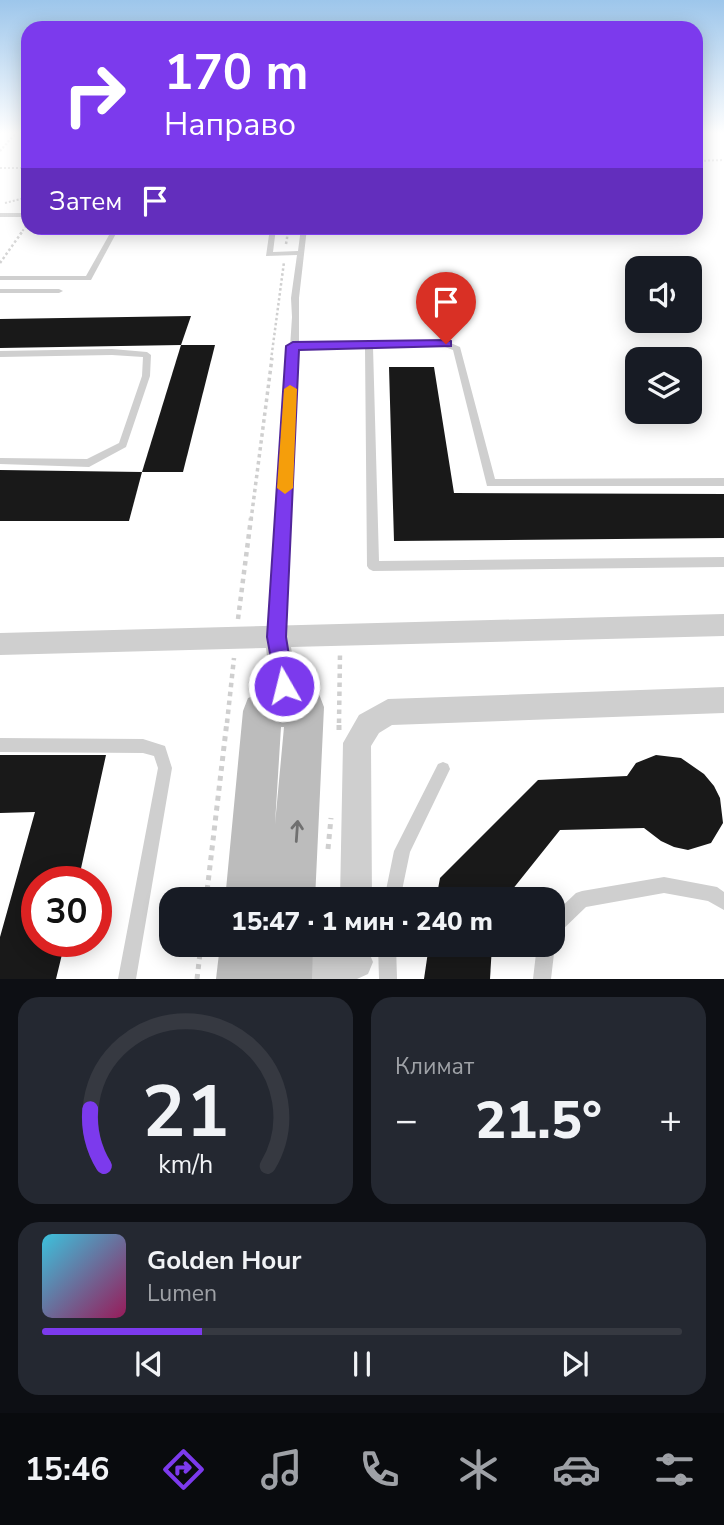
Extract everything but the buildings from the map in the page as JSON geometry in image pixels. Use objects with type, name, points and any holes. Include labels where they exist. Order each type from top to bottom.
[{"type":"street","points":[[0,644],[724,625]]},
{"type":"street","points":[[276,637],[287,710]]},
{"type":"street","points":[[356,887],[357,743],[369,724],[388,712],[724,700]]},
{"type":"street","points":[[249,887],[262,711],[306,707],[293,887]]},
{"type":"street","points":[[265,963],[356,962]]},
{"type":"lane","points":[[0,215],[21,215]]},
{"type":"lane","points":[[0,278],[88,278],[112,235]]},
{"type":"lane","points":[[272,235],[269,254],[300,253]]},
{"type":"lane","points":[[276,637],[295,298],[303,235]]},
{"type":"lane","points":[[0,291],[59,291]]},
{"type":"lane","points":[[293,346],[446,344],[457,349],[491,483],[724,482]]},
{"type":"lane","points":[[369,345],[373,566],[724,562]]},
{"type":"lane","points":[[0,354],[113,352],[147,355],[146,376],[123,445],[89,463],[0,461]]},
{"type":"lane","points":[[0,745],[143,746],[160,751],[165,768],[127,979]]},
{"type":"lane","points":[[395,887],[402,851],[443,769]]},
{"type":"lane","points":[[565,915],[582,899],[664,885],[711,893],[724,902]]},
{"type":"lane","points":[[387,957],[388,979]]},
{"type":"lane","points":[[542,979],[545,957]]},
{"type":"path","points":[[0,204],[21,199]]},
{"type":"path","points":[[0,263],[21,233]]},
{"type":"path","points":[[207,887],[235,638],[288,235]]},
{"type":"path","points":[[197,979],[200,957]]},
{"type":"slow traffic","points":[[285,488],[290,389]]},
{"type":"route","points":[[284,686],[276,637],[293,346],[446,344]]}]
